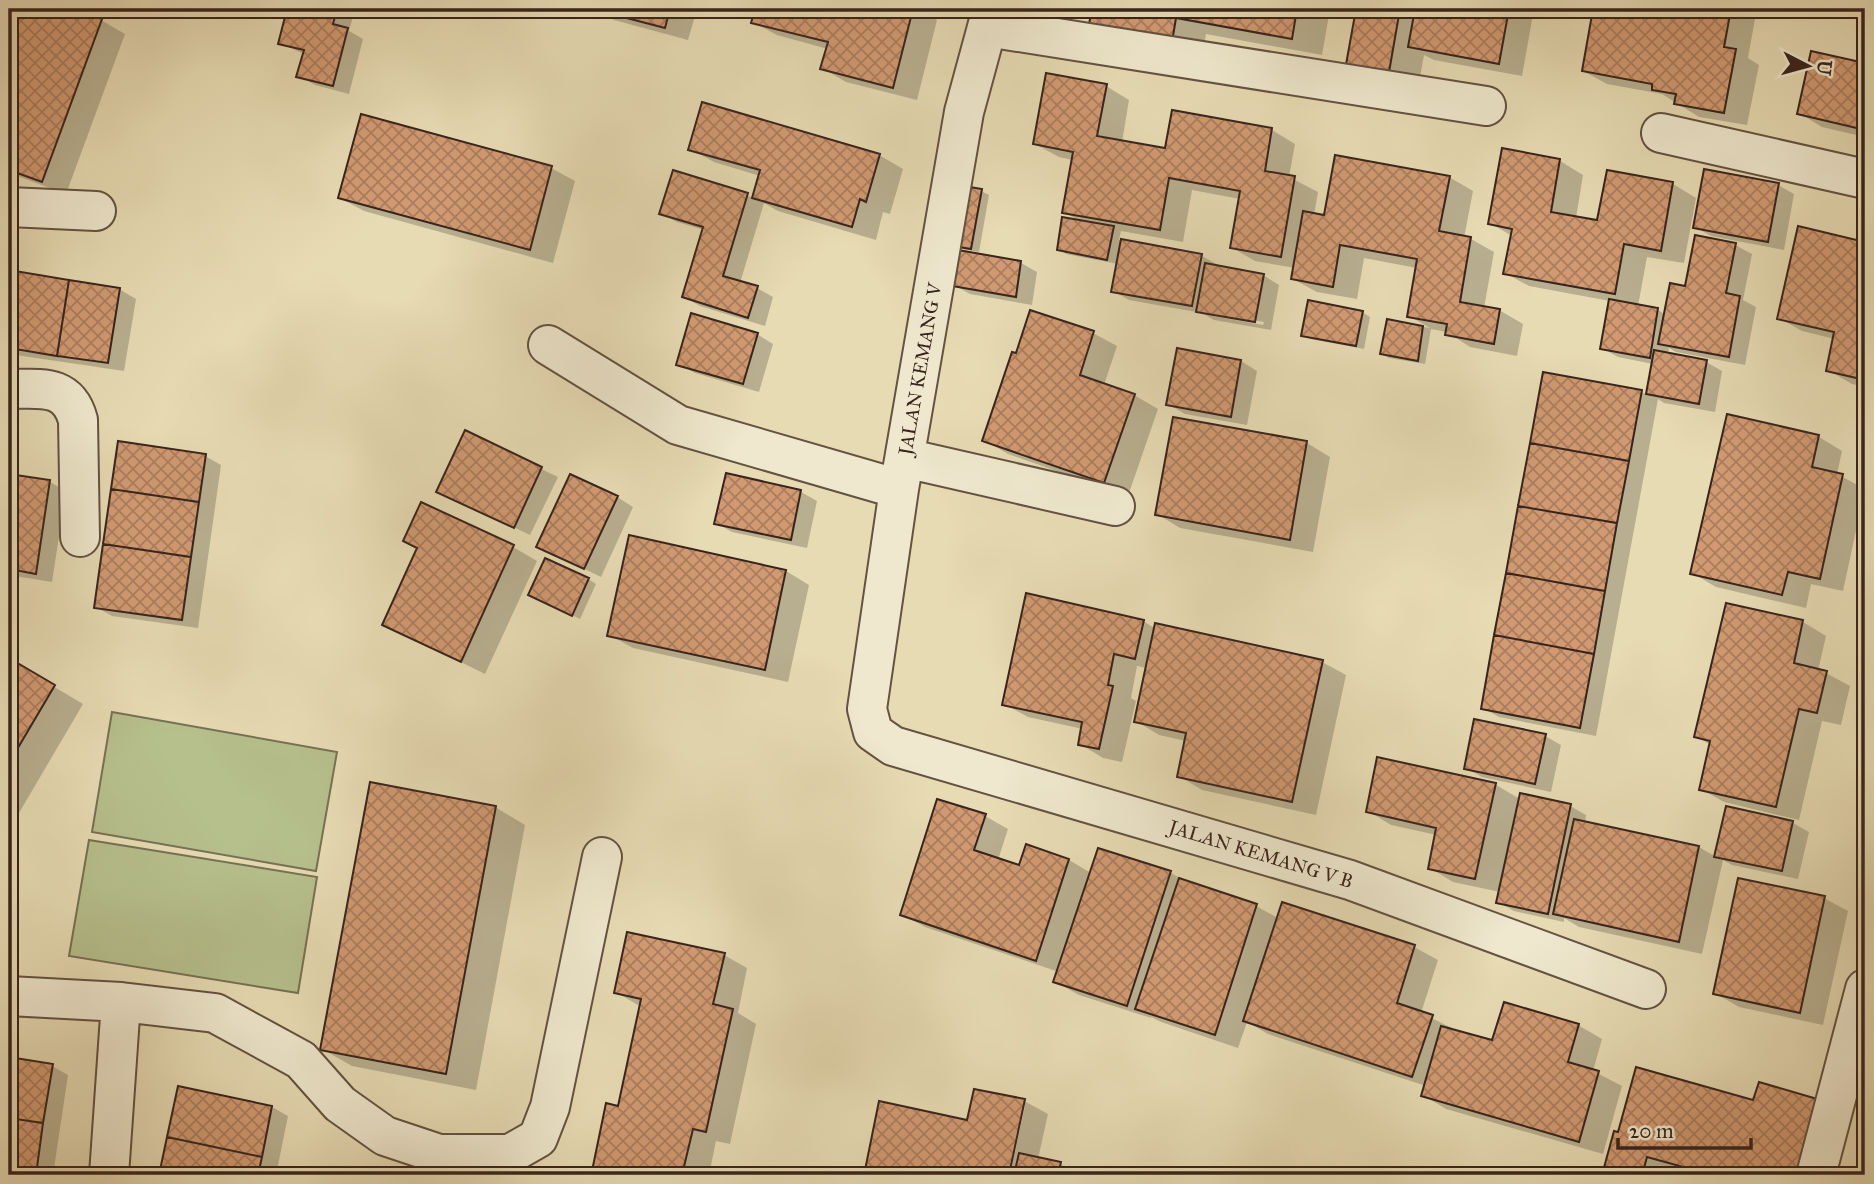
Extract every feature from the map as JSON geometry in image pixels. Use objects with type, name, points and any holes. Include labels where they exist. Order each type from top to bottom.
[{"type":"street","points":[[989,18],[1486,106]]},
{"type":"street","name":"JALAN KEMANG V","points":[[873,732],[867,709],[902,473],[964,112],[989,18]]},
{"type":"street","points":[[1661,133],[1865,179]]},
{"type":"street","points":[[9,207],[96,211]]},
{"type":"street","points":[[548,345],[678,425],[902,473],[1115,506]]},
{"type":"street","points":[[9,389],[48,389],[68,399],[75,408],[78,420],[80,537]]},
{"type":"street","name":"JALAN KEMANG V B","points":[[873,732],[893,746],[1350,880],[1646,989]]},
{"type":"street","points":[[9,996],[121,1002],[215,1013],[301,1060],[340,1104],[385,1136],[439,1154],[510,1154],[538,1138],[550,1107],[602,857]]},
{"type":"street","points":[[1816,1175],[1865,989]]},
{"type":"street","points":[[109,1175],[121,1002]]},
{"type":"green space","points":[[112,712],[337,752],[316,871],[92,832]]},
{"type":"green space","points":[[89,840],[317,877],[298,993],[69,956]]},
{"type":"building","points":[[9,9],[76,9],[102,19],[42,182],[9,170]]},
{"type":"building","points":[[287,9],[337,9],[333,24],[348,28],[333,86],[296,77],[304,50],[278,44]]},
{"type":"building","points":[[592,9],[670,9],[665,28]]},
{"type":"building","points":[[755,9],[913,9],[893,88],[820,69],[828,42],[751,23]]},
{"type":"building","points":[[1092,9],[1297,9],[1292,39],[1176,18],[1171,48],[1087,34]]},
{"type":"building","points":[[1356,9],[1400,9],[1388,78],[1345,70]]},
{"type":"building","points":[[1415,9],[1509,9],[1499,64],[1408,47]]},
{"type":"building","points":[[1593,9],[1731,9],[1724,47],[1736,49],[1724,113],[1674,104],[1676,94],[1652,90],[1652,84],[1582,71]]},
{"type":"building","points":[[1811,51],[1865,63],[1865,130],[1797,114]]},
{"type":"building","points":[[1046,73],[1107,84],[1097,136],[1165,148],[1172,110],[1272,128],[1265,171],[1295,176],[1281,257],[1230,248],[1240,191],[1169,178],[1160,230],[1062,213],[1073,152],[1033,144]]},
{"type":"building","points":[[702,102],[880,154],[866,202],[860,199],[852,227],[752,198],[760,170],[688,150]]},
{"type":"building","points":[[361,114],[552,166],[530,250],[338,198]]},
{"type":"building","points":[[1502,148],[1560,159],[1551,212],[1597,220],[1607,170],[1673,182],[1661,251],[1624,244],[1615,294],[1503,274],[1512,229],[1488,224]]},
{"type":"building","points":[[1335,155],[1450,176],[1439,231],[1471,237],[1460,302],[1500,309],[1494,344],[1445,335],[1447,324],[1407,317],[1417,259],[1340,245],[1333,287],[1291,279],[1303,211],[1324,215]]},
{"type":"building","points":[[1704,169],[1779,183],[1768,242],[1693,228]]},
{"type":"building","points":[[673,170],[748,193],[723,276],[758,286],[748,318],[682,297],[703,227],[659,214]]},
{"type":"building","points":[[958,185],[982,189],[971,249],[947,245]]},
{"type":"building","points":[[1062,217],[1114,226],[1107,260],[1057,250]]},
{"type":"building","points":[[1798,226],[1865,242],[1865,380],[1826,371],[1834,332],[1777,319]]},
{"type":"building","points":[[1695,235],[1736,243],[1726,293],[1740,296],[1729,357],[1658,344],[1670,283],[1685,286]]},
{"type":"building","points":[[1121,239],[1202,254],[1192,306],[1111,292]]},
{"type":"building","points":[[958,250],[1021,261],[1016,297],[952,286]]},
{"type":"building","points":[[1205,263],[1264,274],[1255,322],[1196,312]]},
{"type":"building","points":[[9,270],[69,280],[57,356],[9,348]]},
{"type":"building","points":[[69,280],[120,288],[108,363],[57,356]]},
{"type":"building","points":[[1609,299],[1658,308],[1650,358],[1600,349]]},
{"type":"building","points":[[1308,300],[1363,311],[1356,346],[1301,336]]},
{"type":"building","points":[[1030,310],[1094,331],[1080,375],[1135,394],[1104,483],[982,441],[1012,352],[1016,353]]},
{"type":"building","points":[[691,313],[758,333],[743,384],[676,365]]},
{"type":"building","points":[[1387,319],[1423,326],[1418,361],[1380,354]]},
{"type":"building","points":[[1177,348],[1241,360],[1231,417],[1166,405]]},
{"type":"building","points":[[1654,350],[1707,360],[1699,404],[1646,394]]},
{"type":"building","points":[[1543,372],[1642,390],[1629,461],[1530,443]]},
{"type":"building","points":[[1727,414],[1819,435],[1812,467],[1843,474],[1820,579],[1788,572],[1782,595],[1690,574]]},
{"type":"building","points":[[1173,417],[1307,441],[1290,540],[1155,515]]},
{"type":"building","points":[[465,430],[542,467],[514,528],[436,492]]},
{"type":"building","points":[[118,441],[206,454],[199,502],[111,489]]},
{"type":"building","points":[[1530,443],[1629,461],[1617,523],[1518,506]]},
{"type":"building","points":[[726,473],[801,490],[791,540],[714,524]]},
{"type":"building","points":[[9,474],[50,480],[36,574],[9,569]]},
{"type":"building","points":[[570,474],[618,496],[584,569],[536,547]]},
{"type":"building","points":[[111,489],[199,502],[191,557],[103,544]]},
{"type":"building","points":[[421,502],[514,545],[461,662],[382,625],[417,548],[403,541]]},
{"type":"building","points":[[1518,506],[1617,523],[1605,591],[1506,573]]},
{"type":"building","points":[[629,535],[786,570],[765,670],[607,636]]},
{"type":"building","points":[[103,544],[191,557],[182,620],[94,608]]},
{"type":"building","points":[[545,558],[589,578],[572,616],[528,595]]},
{"type":"building","points":[[1506,573],[1605,591],[1594,654],[1494,635]]},
{"type":"building","points":[[1026,593],[1144,620],[1135,659],[1114,654],[1108,685],[1113,686],[1099,749],[1078,745],[1082,722],[1002,705]]},
{"type":"building","points":[[1726,603],[1803,620],[1794,663],[1827,671],[1817,713],[1799,709],[1776,807],[1699,790],[1710,741],[1694,737]]},
{"type":"building","points":[[1155,623],[1323,660],[1292,802],[1177,777],[1186,733],[1134,722]]},
{"type":"building","points":[[1494,635],[1594,654],[1580,728],[1481,709]]},
{"type":"building","points":[[9,658],[55,685],[9,763]]},
{"type":"building","points":[[1474,719],[1546,734],[1535,784],[1464,769]]},
{"type":"building","points":[[1377,757],[1496,783],[1475,879],[1428,869],[1436,828],[1366,812]]},
{"type":"building","points":[[370,782],[496,806],[446,1074],[320,1050]]},
{"type":"building","points":[[1520,793],[1571,804],[1548,914],[1496,903]]},
{"type":"building","points":[[937,799],[986,814],[974,850],[1019,865],[1026,844],[1069,859],[1036,961],[900,915]]},
{"type":"building","points":[[1726,806],[1793,821],[1782,871],[1714,857]]},
{"type":"building","points":[[1574,819],[1699,846],[1679,942],[1553,914]]},
{"type":"building","points":[[1098,848],[1171,871],[1127,1006],[1053,982]]},
{"type":"building","points":[[1179,878],[1257,904],[1215,1035],[1135,1009]]},
{"type":"building","points":[[1738,878],[1825,896],[1800,1013],[1713,994]]},
{"type":"building","points":[[1282,902],[1415,945],[1397,1003],[1433,1015],[1412,1077],[1243,1021]]},
{"type":"building","points":[[627,932],[725,953],[713,1004],[733,1009],[706,1132],[693,1129],[682,1175],[612,1175],[592,1171],[606,1103],[618,1106],[641,999],[614,993]]},
{"type":"building","points":[[1504,1002],[1579,1024],[1568,1062],[1599,1071],[1579,1142],[1421,1096],[1441,1026],[1492,1040]]},
{"type":"building","points":[[9,1057],[53,1064],[43,1123],[9,1118]]},
{"type":"building","points":[[1636,1067],[1753,1100],[1759,1082],[1824,1101],[1803,1175],[1712,1175],[1647,1157],[1642,1175],[1602,1175],[1614,1131],[1618,1132]]},
{"type":"building","points":[[178,1086],[272,1106],[262,1157],[167,1137]]},
{"type":"building","points":[[974,1089],[1025,1099],[1009,1175],[864,1175],[879,1101],[967,1120]]},
{"type":"building","points":[[9,1118],[43,1123],[36,1175],[9,1175]]},
{"type":"building","points":[[167,1137],[262,1157],[258,1175],[159,1175]]},
{"type":"building","points":[[1019,1153],[1061,1162],[1058,1175],[1014,1175]]},
{"type":"building","points":[[1070,1167],[1107,1175],[1068,1175]]}]
